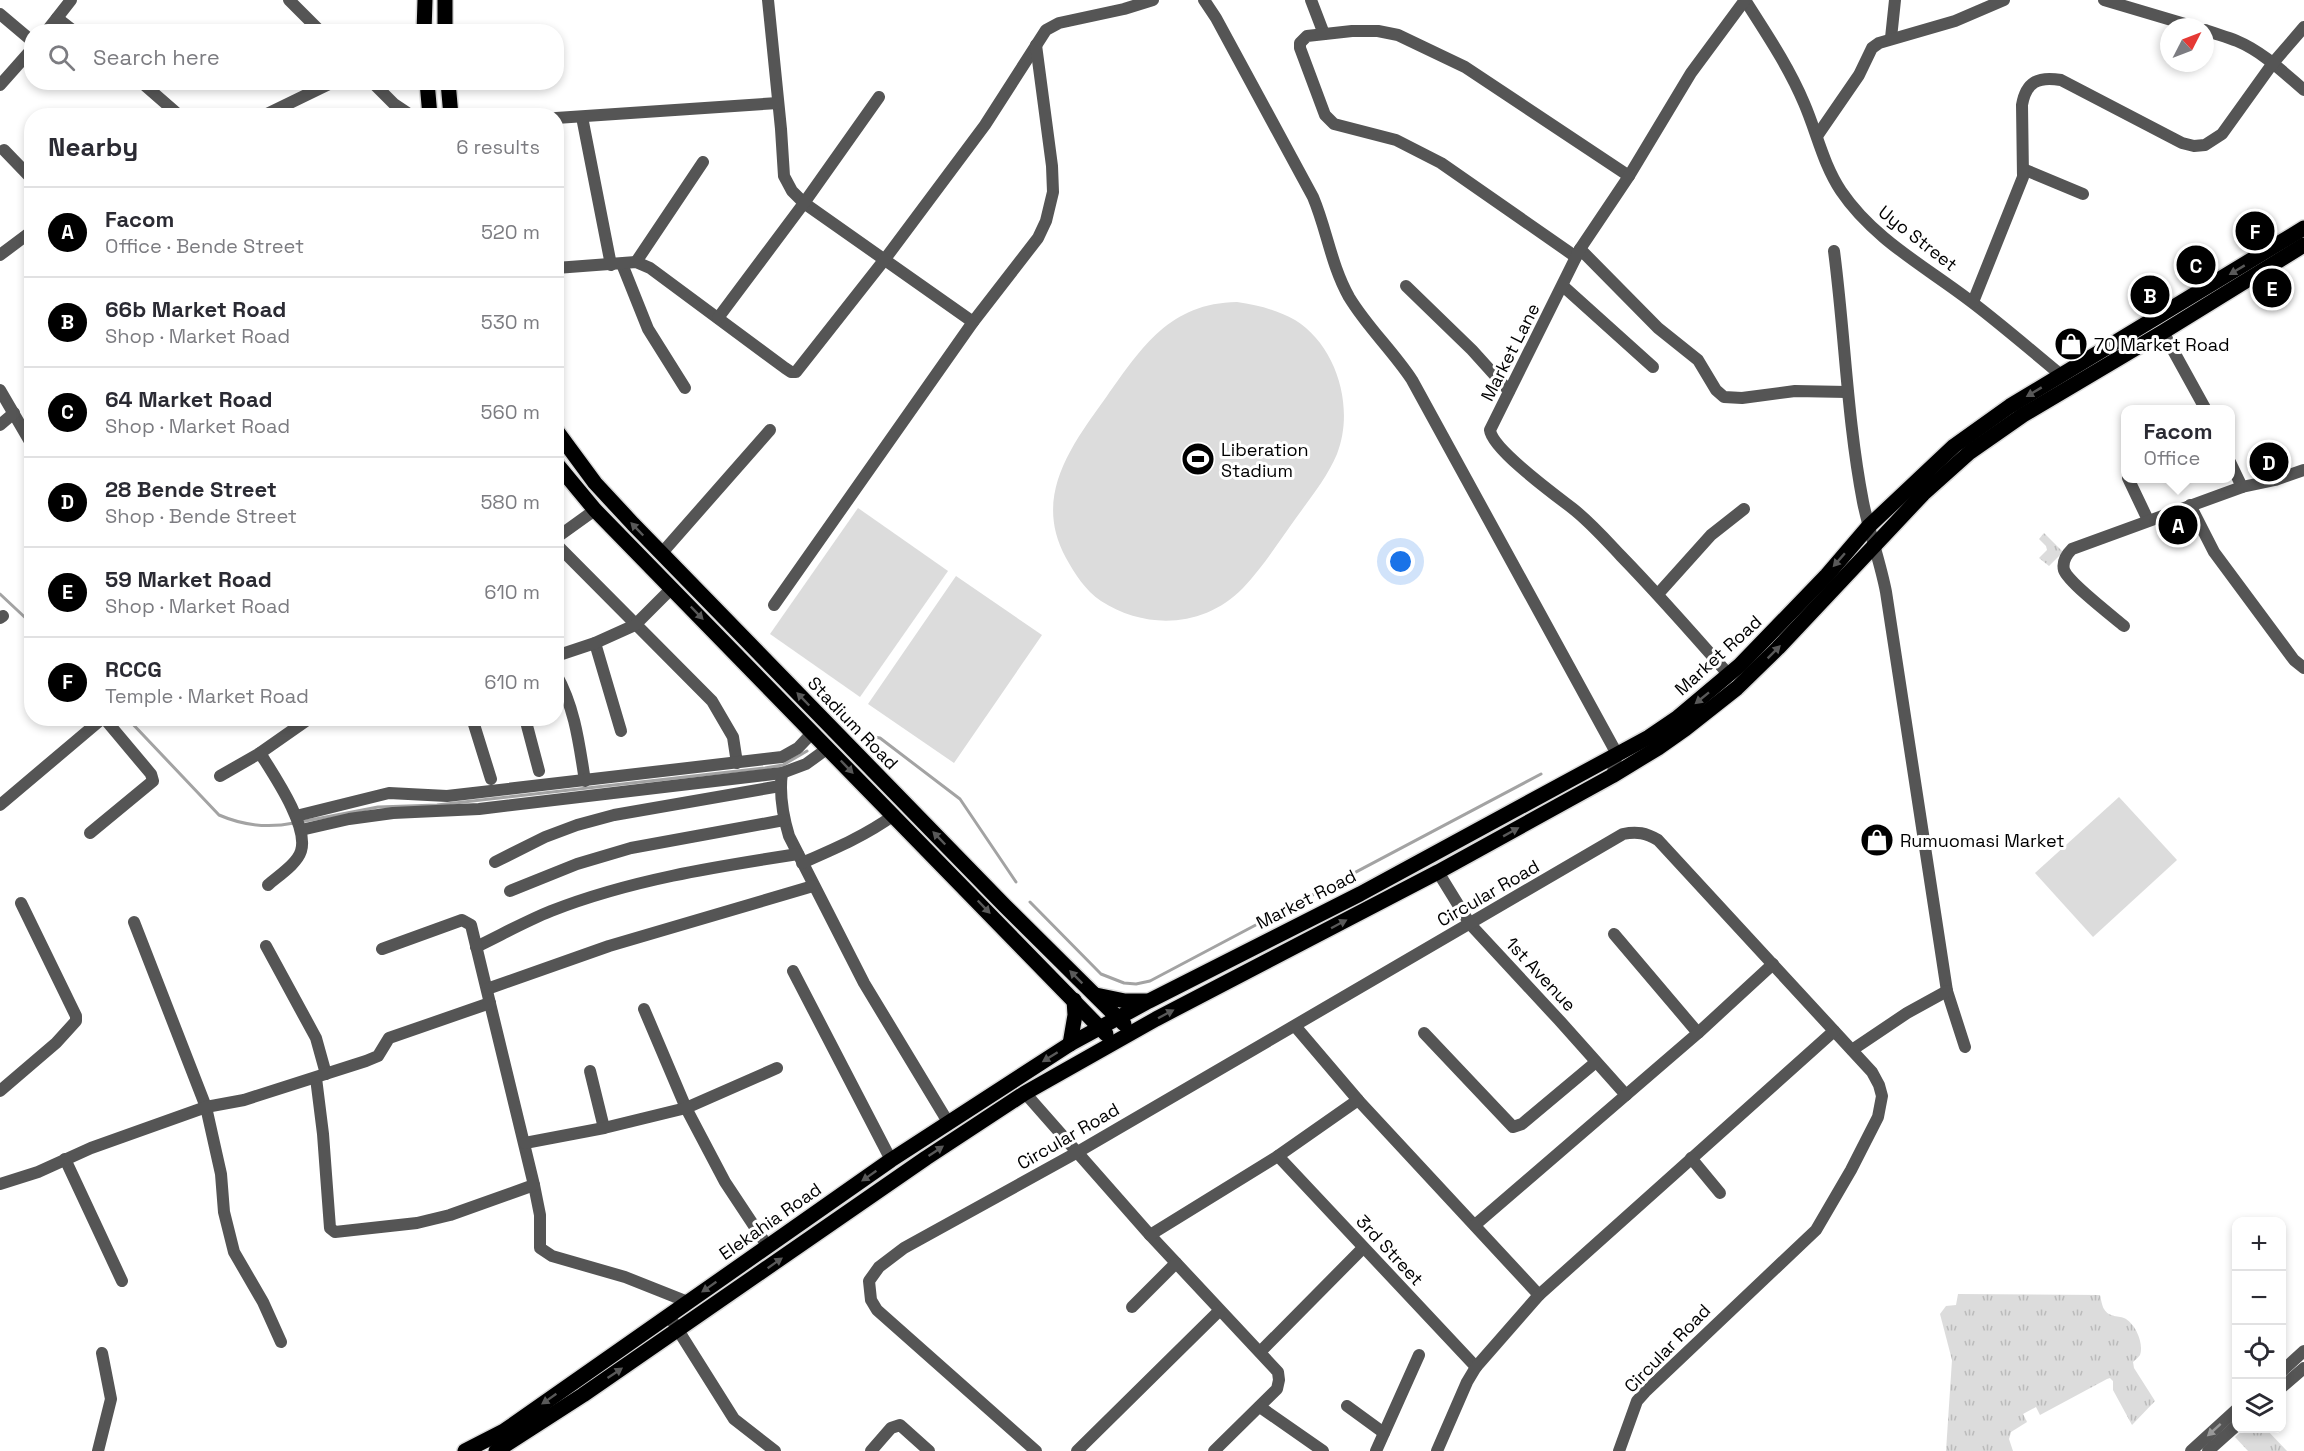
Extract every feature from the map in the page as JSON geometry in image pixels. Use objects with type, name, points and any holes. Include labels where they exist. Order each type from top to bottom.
[{"type":"main road","points":[[424,24],[425,0]]},
{"type":"main road","points":[[445,0],[445,24]]},
{"type":"main road","points":[[428,90],[429,108]]},
{"type":"main road","points":[[449,90],[450,108]]},
{"type":"main road","name":"Market Road","points":[[1100,1027],[1360,894],[1570,782],[1649,737],[1677,718],[1729,675],[1827,575],[1869,526],[1954,446],[2010,406],[2304,228]]},
{"type":"main road","name":"Market Road","points":[[1115,1042],[1438,872],[1612,776],[1685,729],[1737,688],[1778,648],[1923,494],[1970,452],[2023,415],[2303,247]]},
{"type":"main road","name":"Stadium Road","points":[[564,441],[595,483],[661,554],[1132,1033]]},
{"type":"main road","name":"Stadium Road","points":[[564,473],[595,510],[1115,1042]]},
{"type":"main road","points":[[1093,994],[1125,1001],[1149,1001]]},
{"type":"main road","points":[[1070,1044],[1074,1028],[1074,1000]]},
{"type":"main road","name":"Elekahia Road","points":[[465,1451],[504,1431],[891,1160],[1100,1027]]},
{"type":"main road","name":"Elekahia Road","points":[[496,1451],[678,1331],[926,1158],[1024,1093],[1115,1042]]},
{"type":"street","points":[[52,24],[71,0]]},
{"type":"street","points":[[289,0],[313,24]]},
{"type":"street","points":[[768,0],[784,176],[792,191],[804,203],[973,322]]},
{"type":"street","points":[[1101,0],[1110,12]]},
{"type":"street","points":[[564,268],[636,262],[651,268],[785,368],[796,372],[800,370],[885,259],[985,124],[1046,30],[1054,25],[1153,0]]},
{"type":"street","points":[[1204,0],[1216,18],[1312,197],[1324,228],[1335,269],[1349,297],[1362,317],[1400,361],[1412,380],[1617,754],[1612,776]]},
{"type":"street","points":[[1311,0],[1324,33]]},
{"type":"street","name":"Uyo Street","points":[[1745,0],[1796,85],[1827,168],[1861,216],[1887,241],[1973,302],[2061,375]]},
{"type":"street","name":"Market Lane","points":[[1729,675],[1658,594],[1583,517],[1522,468],[1492,438],[1490,430],[1578,253],[1629,176],[1691,73],[1745,0]]},
{"type":"street","points":[[1891,38],[1896,0]]},
{"type":"street","points":[[1816,136],[1859,75],[1872,48],[1891,38],[1955,21],[2004,0]]},
{"type":"street","points":[[2104,0],[2165,18]]},
{"type":"street","points":[[0,14],[24,34]]},
{"type":"street","points":[[57,18],[65,24]]},
{"type":"street","points":[[1973,302],[2018,192],[2023,169],[2022,105],[2024,94],[2033,83],[2051,78],[2071,85],[2182,143],[2194,146],[2205,145],[2222,134],[2273,63],[2304,27]]},
{"type":"street","points":[[1629,176],[1465,67],[1398,35],[1378,31],[1324,33],[1307,36],[1300,43],[1328,119],[1340,127],[1396,140],[1441,163],[1578,253],[1658,328],[1698,360],[1716,390],[1724,397],[1742,398],[1795,391],[1847,392]]},
{"type":"street","points":[[2214,33],[2238,42],[2273,63],[2304,90]]},
{"type":"street","points":[[774,605],[973,322],[1038,238],[1051,207],[1052,166],[1036,45]]},
{"type":"street","points":[[0,85],[24,58]]},
{"type":"street","points":[[150,90],[171,108]]},
{"type":"street","points":[[279,108],[317,90]]},
{"type":"street","points":[[380,90],[400,108]]},
{"type":"street","points":[[718,318],[804,203],[879,96]]},
{"type":"street","points":[[564,118],[778,103]]},
{"type":"street","points":[[582,117],[617,265],[648,328],[685,388]]},
{"type":"street","points":[[4,150],[24,171]]},
{"type":"street","points":[[636,262],[703,162]]},
{"type":"street","points":[[2023,169],[2083,194]]},
{"type":"street","points":[[0,255],[24,237]]},
{"type":"street","points":[[1834,251],[1843,317],[1847,392],[1863,502],[1886,592],[1947,991],[1965,1047]]},
{"type":"street","points":[[1406,286],[1464,341],[1509,391]]},
{"type":"street","points":[[1563,286],[1653,367]]},
{"type":"street","points":[[2163,332],[2203,405]]},
{"type":"street","points":[[0,390],[24,431]]},
{"type":"street","points":[[0,425],[14,413]]},
{"type":"street","points":[[661,554],[770,430]]},
{"type":"street","points":[[2124,626],[2068,578],[2064,565],[2067,554],[2073,549],[2190,505],[2242,487],[2275,480],[2304,470]]},
{"type":"street","points":[[2235,472],[2242,487]]},
{"type":"street","points":[[2130,483],[2148,520]]},
{"type":"street","points":[[2190,505],[2214,552],[2294,660],[2304,669]]},
{"type":"street","points":[[1658,594],[1711,535],[1744,509]]},
{"type":"street","points":[[564,532],[595,510]]},
{"type":"street","points":[[564,552],[712,701],[732,737],[737,763]]},
{"type":"street","points":[[564,653],[595,643],[635,625],[672,588]]},
{"type":"street","points":[[595,643],[621,731]]},
{"type":"street","points":[[564,688],[575,717],[585,781]]},
{"type":"street","points":[[0,805],[94,726]]},
{"type":"street","points":[[90,833],[153,781],[151,774],[110,726]]},
{"type":"street","points":[[220,776],[260,753],[299,726]]},
{"type":"street","points":[[475,726],[492,779]]},
{"type":"street","points":[[527,726],[539,771]]},
{"type":"street","points":[[296,816],[389,794],[447,796],[737,763],[789,754],[813,732]]},
{"type":"street","points":[[495,862],[545,837],[577,825],[781,779],[828,748]]},
{"type":"street","points":[[260,753],[296,816],[301,830],[301,851],[294,861],[268,885]]},
{"type":"street","points":[[781,779],[784,819],[789,836],[813,886],[864,983],[948,1122]]},
{"type":"street","points":[[301,830],[349,819],[393,813],[479,809],[781,779]]},
{"type":"street","points":[[476,947],[551,911],[613,891],[677,874],[800,858],[874,829],[894,815]]},
{"type":"street","points":[[510,891],[577,864],[630,848],[784,819]]},
{"type":"street","name":"Circular Road","points":[[1036,1451],[877,1310],[871,1300],[868,1281],[879,1267],[893,1255],[1076,1153],[1623,834],[1637,832],[1648,834],[1658,840],[1872,1072],[1879,1085],[1881,1107],[1878,1117],[1816,1230],[1707,1331],[1637,1401],[1620,1451]]},
{"type":"street","name":"1st Avenue","points":[[1438,872],[1470,924],[1626,1095]]},
{"type":"street","points":[[487,989],[609,946],[813,886]]},
{"type":"street","points":[[0,1091],[56,1043],[76,1021],[21,903]]},
{"type":"street","points":[[382,949],[462,920],[471,925],[525,1143],[540,1215],[539,1244],[542,1250],[560,1258],[625,1277],[687,1302]]},
{"type":"street","points":[[134,922],[206,1107],[220,1174],[224,1212],[234,1252],[263,1302],[282,1342]]},
{"type":"street","points":[[1614,934],[1698,1033]]},
{"type":"street","points":[[266,946],[316,1038],[321,1076],[327,1213],[330,1228],[335,1232],[417,1223],[450,1215],[534,1185]]},
{"type":"street","points":[[1475,1225],[1698,1033],[1773,964]]},
{"type":"street","points":[[793,971],[891,1160]]},
{"type":"street","points":[[1852,1050],[1907,1013],[1947,991]]},
{"type":"street","points":[[0,1184],[38,1172],[64,1159],[206,1107],[244,1100],[378,1056],[388,1038],[490,1003]]},
{"type":"street","points":[[644,1009],[686,1108],[725,1182],[768,1247]]},
{"type":"street","points":[[1295,1026],[1358,1100],[1539,1295]]},
{"type":"street","points":[[1437,1451],[1467,1382],[1476,1367],[1539,1295],[1834,1031]]},
{"type":"street","points":[[1424,1034],[1514,1127],[1522,1124],[1596,1062]]},
{"type":"street","points":[[525,1143],[604,1128],[686,1108],[777,1068]]},
{"type":"street","points":[[590,1071],[604,1128]]},
{"type":"street","points":[[1024,1093],[1219,1311],[1275,1367],[1279,1380],[1276,1389],[1214,1451]]},
{"type":"street","points":[[1150,1235],[1278,1156],[1358,1100]]},
{"type":"street","name":"3rd Street","points":[[1278,1156],[1476,1367]]},
{"type":"street","points":[[1691,1158],[1720,1193]]},
{"type":"street","points":[[64,1159],[122,1281]]},
{"type":"street","points":[[1260,1352],[1363,1248]]},
{"type":"street","points":[[1132,1307],[1176,1263]]},
{"type":"street","points":[[1077,1451],[1219,1311]]},
{"type":"street","points":[[669,1315],[734,1419],[775,1451]]},
{"type":"street","points":[[2286,1367],[2304,1351]]},
{"type":"street","points":[[98,1451],[111,1399],[102,1353]]},
{"type":"street","points":[[1376,1451],[1419,1355]]},
{"type":"street","points":[[2286,1384],[2304,1368]]},
{"type":"street","points":[[1347,1406],[1384,1433]]},
{"type":"street","points":[[1260,1407],[1323,1451]]},
{"type":"street","points":[[2191,1451],[2232,1414]]},
{"type":"street","points":[[871,1451],[891,1428],[900,1425],[929,1451]]},
{"type":"street","points":[[2208,1451],[2232,1430]]},
{"type":"green space","points":[[1237,302],[1267,308],[1288,316],[1310,331],[1322,345],[1331,362],[1343,398],[1342,436],[1337,454],[1322,482],[1268,557],[1243,588],[1228,601],[1211,611],[1193,617],[1155,620],[1137,617],[1118,610],[1095,597],[1066,558],[1057,535],[1053,513],[1055,492],[1061,472],[1070,452],[1094,414],[1133,361],[1160,331],[1193,310],[1214,304]]},
{"type":"green space","points":[[858,508],[948,571],[860,697],[770,634]]},
{"type":"green space","points":[[2044,533],[2063,552],[2049,566],[2039,558],[2047,550],[2039,539]]},
{"type":"green space","points":[[956,576],[1042,635],[954,763],[868,704]]},
{"type":"green space","points":[[2119,797],[2177,860],[2093,937],[2035,873]]},
{"type":"green space","points":[[1958,1294],[2100,1295],[2106,1312],[2126,1319],[2136,1330],[2141,1351],[2133,1362],[2134,1368],[2155,1401],[2132,1425],[2113,1390],[2113,1381],[2110,1378],[2040,1415],[2036,1407],[2023,1414],[2027,1422],[2011,1432],[2009,1439],[2013,1451],[1946,1451],[1952,1360],[1940,1314],[1946,1306],[1956,1305]]},
{"type":"green space","points":[[2240,1433],[2270,1433],[2287,1451],[2248,1451],[2235,1437]]},
{"type":"waterway","points":[[0,594],[24,616]]},
{"type":"waterway","points":[[135,726],[219,815],[256,825],[294,823]]},
{"type":"waterway","points":[[863,743],[874,737],[880,738],[960,799],[1016,882]]},
{"type":"waterway","points":[[300,822],[378,807],[437,805],[765,768],[783,765],[807,751]]},
{"type":"waterway","points":[[1030,902],[1101,974],[1124,983],[1136,984],[1150,981],[1541,774]]},
{"type":"place","name":"RCCG","points":[[2255,231]]},
{"type":"place","name":"64 Market Road","points":[[2196,265]]},
{"type":"place","name":"59 Market Road","points":[[2272,288]]},
{"type":"place","name":"66b Market Road","points":[[2150,295]]},
{"type":"place","name":"70 Market Road","points":[[2071,344]]},
{"type":"place","name":"Liberation Stadium","points":[[1198,459]]},
{"type":"place","name":"28 Bende Street","points":[[2269,462]]},
{"type":"place","name":"Facom","points":[[2178,525]]},
{"type":"place","name":"Rumuomasi Market","points":[[1877,840]]}]
